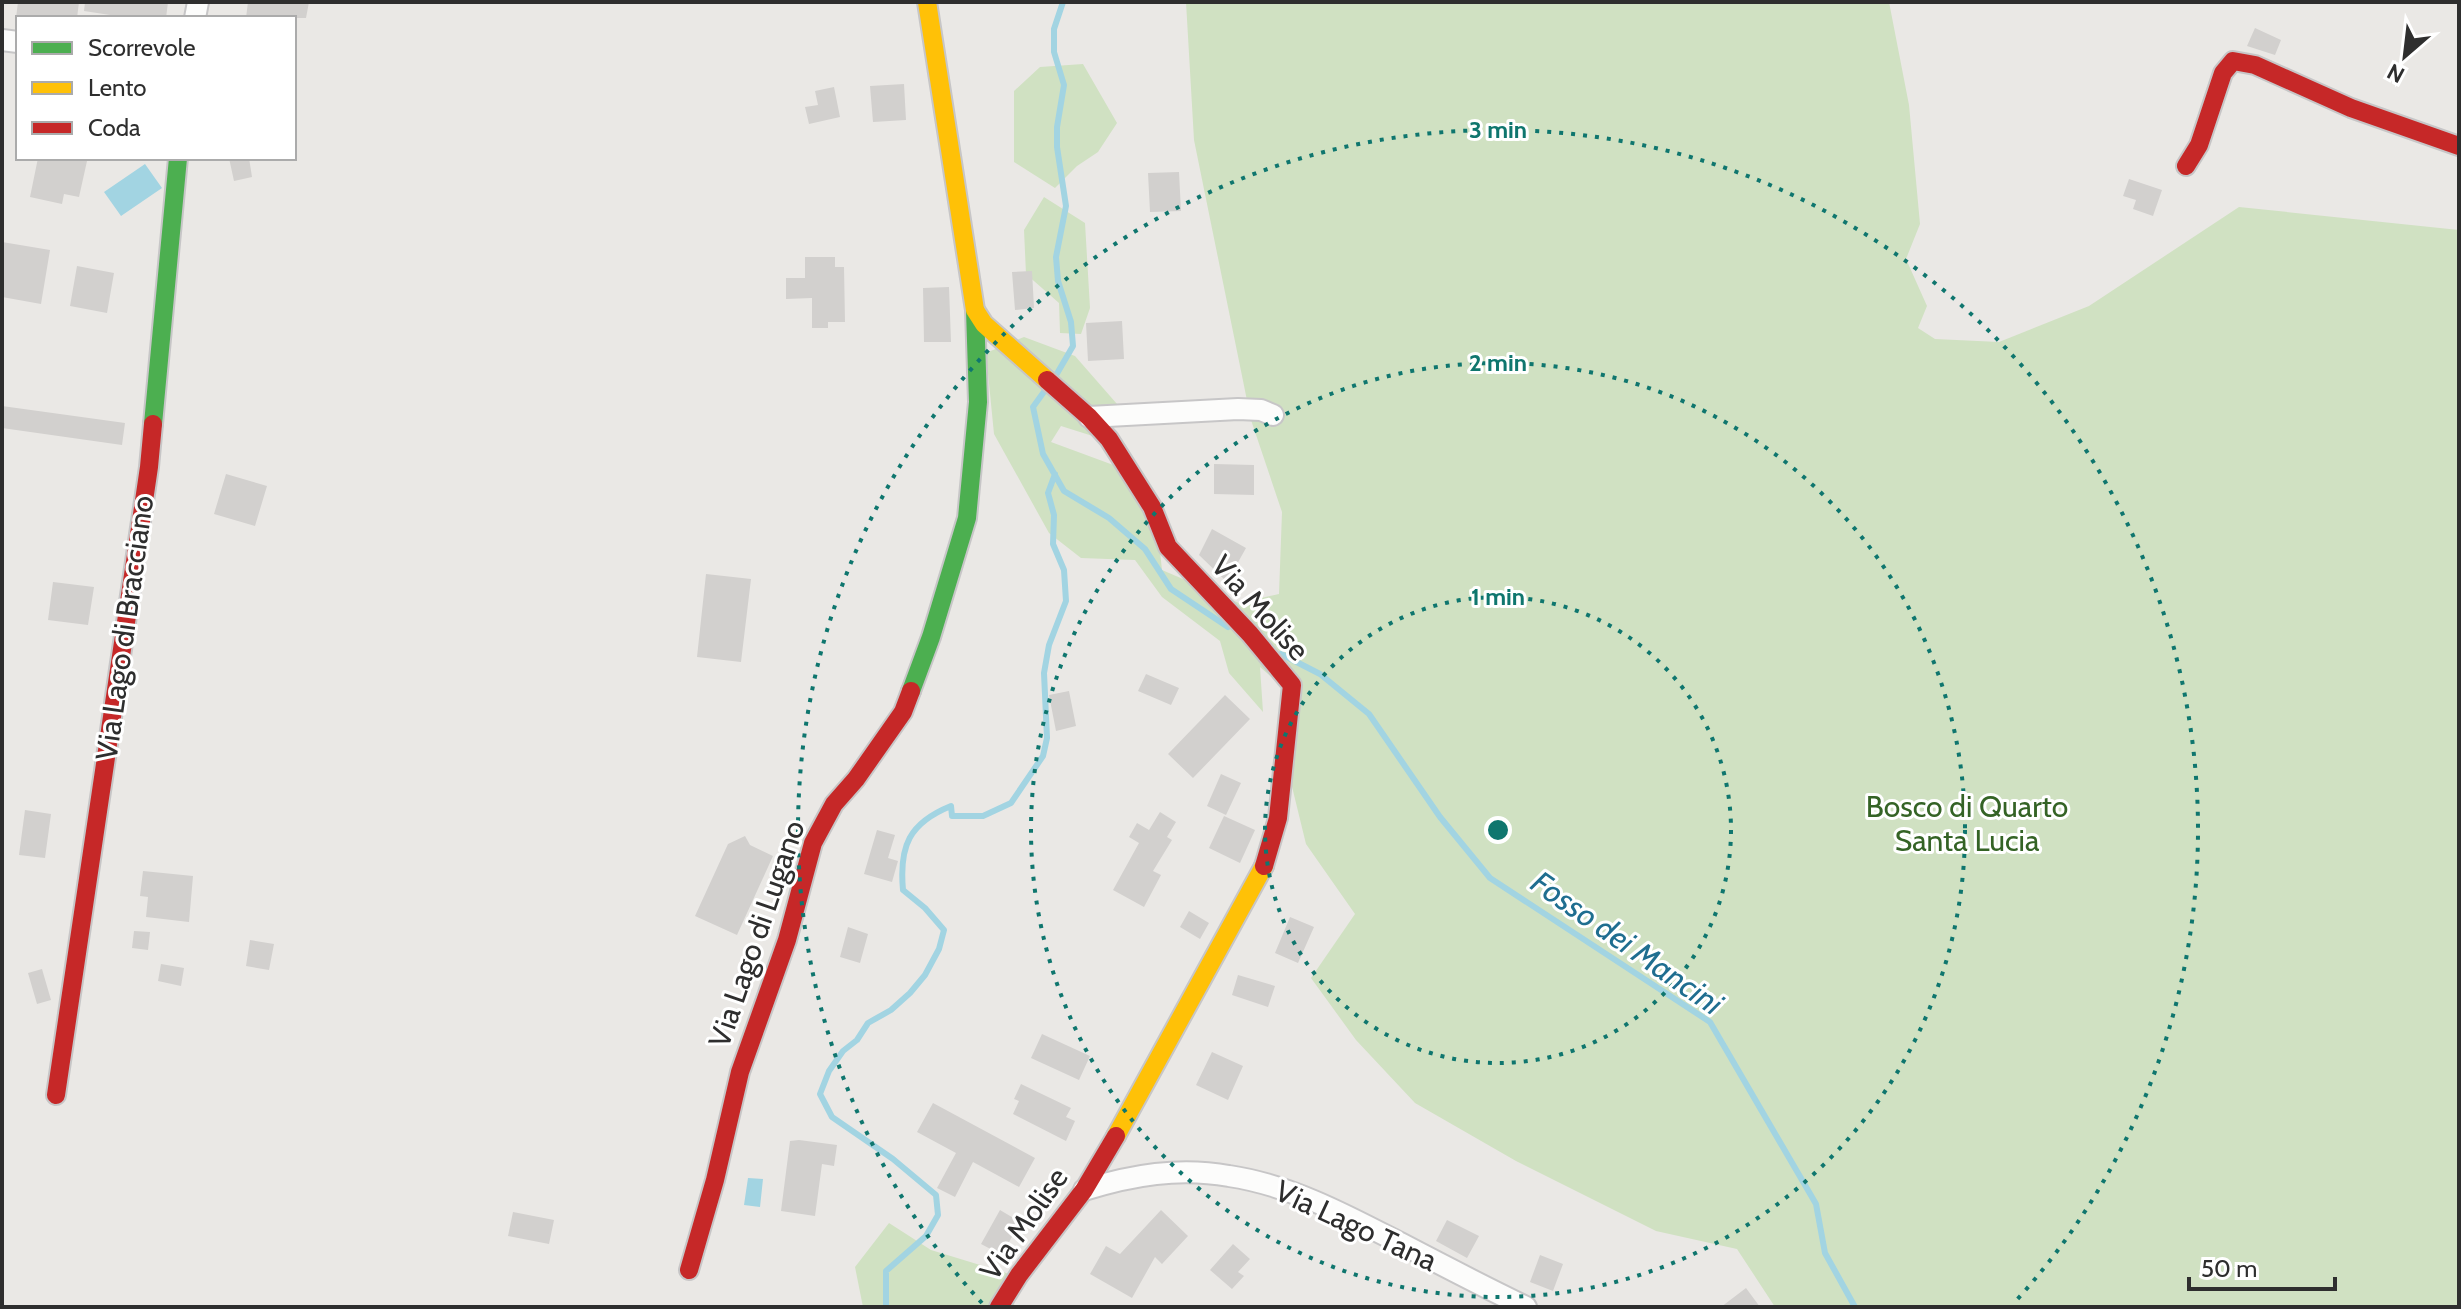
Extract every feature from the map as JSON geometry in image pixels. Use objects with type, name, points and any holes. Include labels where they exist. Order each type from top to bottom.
[{"type":"street","points":[[927,2],[975,310]]},
{"type":"street","points":[[2186,166],[2205,130],[2223,73],[2233,61],[2255,65],[2351,108],[2459,146]]},
{"type":"street","name":"Via Lago di Bracciano","points":[[56,1095],[149,467],[178,160]]},
{"type":"street","name":"Via Molise","points":[[975,310],[984,324],[1089,417],[1125,460],[1152,507],[1168,547],[1250,634],[1292,685],[1278,818],[1270,852],[1256,883],[1084,1190],[1019,1275],[999,1307]]},
{"type":"street","name":"Via Lago di Lugano","points":[[689,1270],[715,1180],[740,1072],[787,940],[813,843],[834,804],[856,779],[903,712],[931,637],[963,531],[973,471],[978,402],[975,310]]},
{"type":"street","points":[[1089,417],[1238,409],[1261,410],[1273,415]]},
{"type":"street","name":"Via Lago Tana","points":[[1084,1190],[1131,1176],[1172,1172],[1220,1174],[1264,1183],[1362,1224],[1526,1307]]},
{"type":"green space","name":"Bosco di Quarto Santa Lucia","points":[[1186,2],[1889,2],[1909,105],[1920,224],[1906,259],[1927,306],[1918,328],[1935,339],[1999,342],[2089,306],[2239,207],[2459,230],[2459,1307],[1775,1307],[1737,1249],[1656,1231],[1516,1161],[1415,1103],[1356,1040],[1311,978],[1355,914],[1306,844],[1286,762],[1301,703],[1260,667],[1263,712],[1229,673],[1220,641],[1162,597],[1135,560],[1081,558],[1049,533],[994,434],[986,353],[1024,337],[1075,356],[1117,404],[1099,438],[1061,426],[1051,442],[1116,466],[1157,523],[1162,570],[1239,603],[1279,594],[1282,512],[1251,420],[1194,140]]},
{"type":"green space","points":[[1083,64],[1117,123],[1098,152],[1077,166],[1055,188],[1014,162],[1014,91],[1040,67]]},
{"type":"green space","points":[[1044,197],[1085,223],[1090,308],[1081,334],[1060,333],[1059,303],[1026,274],[1024,230]]},
{"type":"green space","points":[[889,1223],[931,1250],[1016,1276],[1014,1307],[863,1307],[855,1267]]},
{"type":"water","points":[[145,164],[162,188],[121,216],[104,192]]},
{"type":"water","points":[[748,1178],[763,1179],[760,1207],[744,1205]]},
{"type":"building","points":[[18,2],[79,2],[77,16],[16,16]]},
{"type":"building","points":[[85,2],[168,2],[166,16],[117,16],[84,11]]},
{"type":"building","points":[[248,2],[309,2],[306,18],[246,16]]},
{"type":"building","points":[[2255,28],[2281,40],[2275,55],[2247,46]]},
{"type":"building","points":[[904,84],[906,120],[873,122],[870,86]]},
{"type":"building","points":[[834,87],[840,117],[809,124],[805,107],[818,105],[815,91]]},
{"type":"building","points":[[38,160],[87,161],[79,197],[64,194],[62,204],[30,197]]},
{"type":"building","points":[[229,160],[249,160],[252,177],[234,181]]},
{"type":"building","points":[[1179,172],[1181,211],[1150,212],[1148,173]]},
{"type":"building","points":[[2129,179],[2162,190],[2153,216],[2133,209],[2136,200],[2123,196]]},
{"type":"building","points":[[2,242],[50,250],[41,304],[2,297]]},
{"type":"building","points":[[805,257],[835,257],[835,267],[844,267],[845,322],[828,322],[828,328],[812,328],[812,298],[786,299],[786,278],[805,278]]},
{"type":"building","points":[[77,266],[114,273],[107,313],[70,306]]},
{"type":"building","points":[[1032,271],[1034,308],[1015,310],[1012,272]]},
{"type":"building","points":[[949,287],[951,342],[924,342],[923,288]]},
{"type":"building","points":[[1122,321],[1124,359],[1088,361],[1086,323]]},
{"type":"building","points":[[2,406],[125,423],[122,445],[2,428]]},
{"type":"building","points":[[1214,464],[1254,465],[1254,495],[1214,494]]},
{"type":"building","points":[[226,474],[267,486],[255,526],[214,514]]},
{"type":"building","points":[[1212,529],[1246,548],[1227,582],[1199,555]]},
{"type":"building","points":[[706,574],[751,579],[741,662],[697,657]]},
{"type":"building","points":[[53,582],[94,587],[88,625],[48,620]]},
{"type":"building","points":[[1146,674],[1179,688],[1171,705],[1138,691]]},
{"type":"building","points":[[1069,691],[1076,726],[1056,731],[1049,695]]},
{"type":"building","points":[[1225,695],[1250,719],[1193,778],[1168,754]]},
{"type":"building","points":[[1221,774],[1241,783],[1226,815],[1207,806]]},
{"type":"building","points":[[25,810],[51,814],[45,858],[19,855]]},
{"type":"building","points":[[1160,812],[1176,822],[1167,837],[1172,840],[1153,871],[1161,875],[1144,907],[1113,890],[1139,843],[1129,837],[1137,823],[1149,830]]},
{"type":"building","points":[[1224,816],[1255,830],[1240,863],[1209,848]]},
{"type":"building","points":[[877,830],[895,835],[888,858],[898,861],[892,882],[864,874]]},
{"type":"building","points":[[745,836],[750,845],[773,856],[737,935],[695,916],[728,844]]},
{"type":"building","points":[[143,871],[193,876],[189,922],[146,917],[148,897],[140,896]]},
{"type":"building","points":[[1189,911],[1209,923],[1200,939],[1180,927]]},
{"type":"building","points":[[1290,917],[1314,927],[1298,963],[1275,953]]},
{"type":"building","points":[[848,927],[868,934],[860,963],[840,957]]},
{"type":"building","points":[[134,931],[150,932],[148,950],[132,948]]},
{"type":"building","points":[[250,940],[274,944],[269,970],[246,966]]},
{"type":"building","points":[[161,964],[184,968],[181,986],[158,981]]},
{"type":"building","points":[[42,969],[51,1000],[37,1004],[28,973]]},
{"type":"building","points":[[1238,975],[1275,986],[1268,1007],[1232,995]]},
{"type":"building","points":[[1042,1034],[1090,1056],[1079,1080],[1031,1058]]},
{"type":"building","points":[[1212,1052],[1243,1066],[1228,1100],[1196,1085]]},
{"type":"building","points":[[1021,1084],[1071,1108],[1066,1117],[1075,1121],[1066,1141],[1013,1114],[1019,1101],[1014,1099]]},
{"type":"building","points":[[933,1103],[1035,1158],[1019,1187],[973,1162],[955,1197],[937,1188],[956,1153],[917,1132]]},
{"type":"building","points":[[790,1141],[837,1145],[834,1166],[822,1164],[815,1216],[781,1211]]},
{"type":"building","points":[[1000,1210],[1020,1222],[1002,1255],[981,1244]]},
{"type":"building","points":[[1161,1210],[1188,1236],[1162,1264],[1155,1257],[1132,1298],[1090,1274],[1106,1246],[1120,1254]]},
{"type":"building","points":[[513,1212],[554,1220],[549,1244],[508,1236]]},
{"type":"building","points":[[1447,1220],[1479,1236],[1467,1258],[1436,1241]]},
{"type":"building","points":[[1233,1244],[1250,1259],[1238,1272],[1244,1276],[1232,1289],[1210,1270]]},
{"type":"building","points":[[1540,1255],[1563,1264],[1553,1291],[1530,1282]]},
{"type":"building","points":[[1746,1288],[1760,1307],[1721,1307]]},
{"type":"waterway","name":"Fosso dei Mancini","points":[[1055,377],[1073,346],[1071,322],[1058,281],[1056,257],[1066,206],[1057,147],[1064,85],[1054,52],[1054,29],[1063,2]]},
{"type":"waterway","name":"Fosso dei Mancini","points":[[1046,389],[1033,407],[1043,454],[1064,491],[1109,518],[1145,549],[1171,589],[1228,627]]},
{"type":"waterway","points":[[886,1307],[886,1271],[926,1236],[938,1215],[936,1195],[893,1159],[832,1117],[820,1094],[829,1071],[843,1051],[857,1040],[868,1023],[891,1010],[910,993],[925,975],[939,949],[944,930],[925,908],[903,890],[905,849],[916,828],[951,806],[952,816],[983,816],[1011,803],[1043,756],[1047,738],[1044,673],[1049,645],[1066,601],[1064,570],[1053,544],[1054,515],[1048,493],[1055,474]]},
{"type":"waterway","name":"Fosso dei Mancini","points":[[1281,654],[1320,674],[1369,714],[1440,817],[1490,878],[1710,1022],[1816,1204],[1825,1253],[1855,1307]]},
{"type":"traffic: fast","points":[[153,424],[178,160]]},
{"type":"traffic: fast","points":[[911,691],[967,518],[978,402],[975,310]]},
{"type":"traffic: slow","points":[[927,2],[975,310],[984,324],[1047,380]]},
{"type":"traffic: slow","points":[[1116,1136],[1264,866]]},
{"type":"traffic: jam","points":[[2186,166],[2199,145],[2223,73],[2233,61],[2255,65],[2351,108],[2459,146]]},
{"type":"traffic: jam","points":[[1047,380],[1109,439],[1152,507],[1168,547],[1250,634],[1292,685],[1278,818],[1264,866]]},
{"type":"traffic: jam","points":[[56,1095],[153,424]]},
{"type":"traffic: jam","points":[[689,1270],[715,1180],[740,1072],[787,940],[813,843],[834,804],[856,779],[903,712],[911,691]]},
{"type":"traffic: jam","points":[[999,1307],[1019,1275],[1084,1190],[1116,1136]]}]
